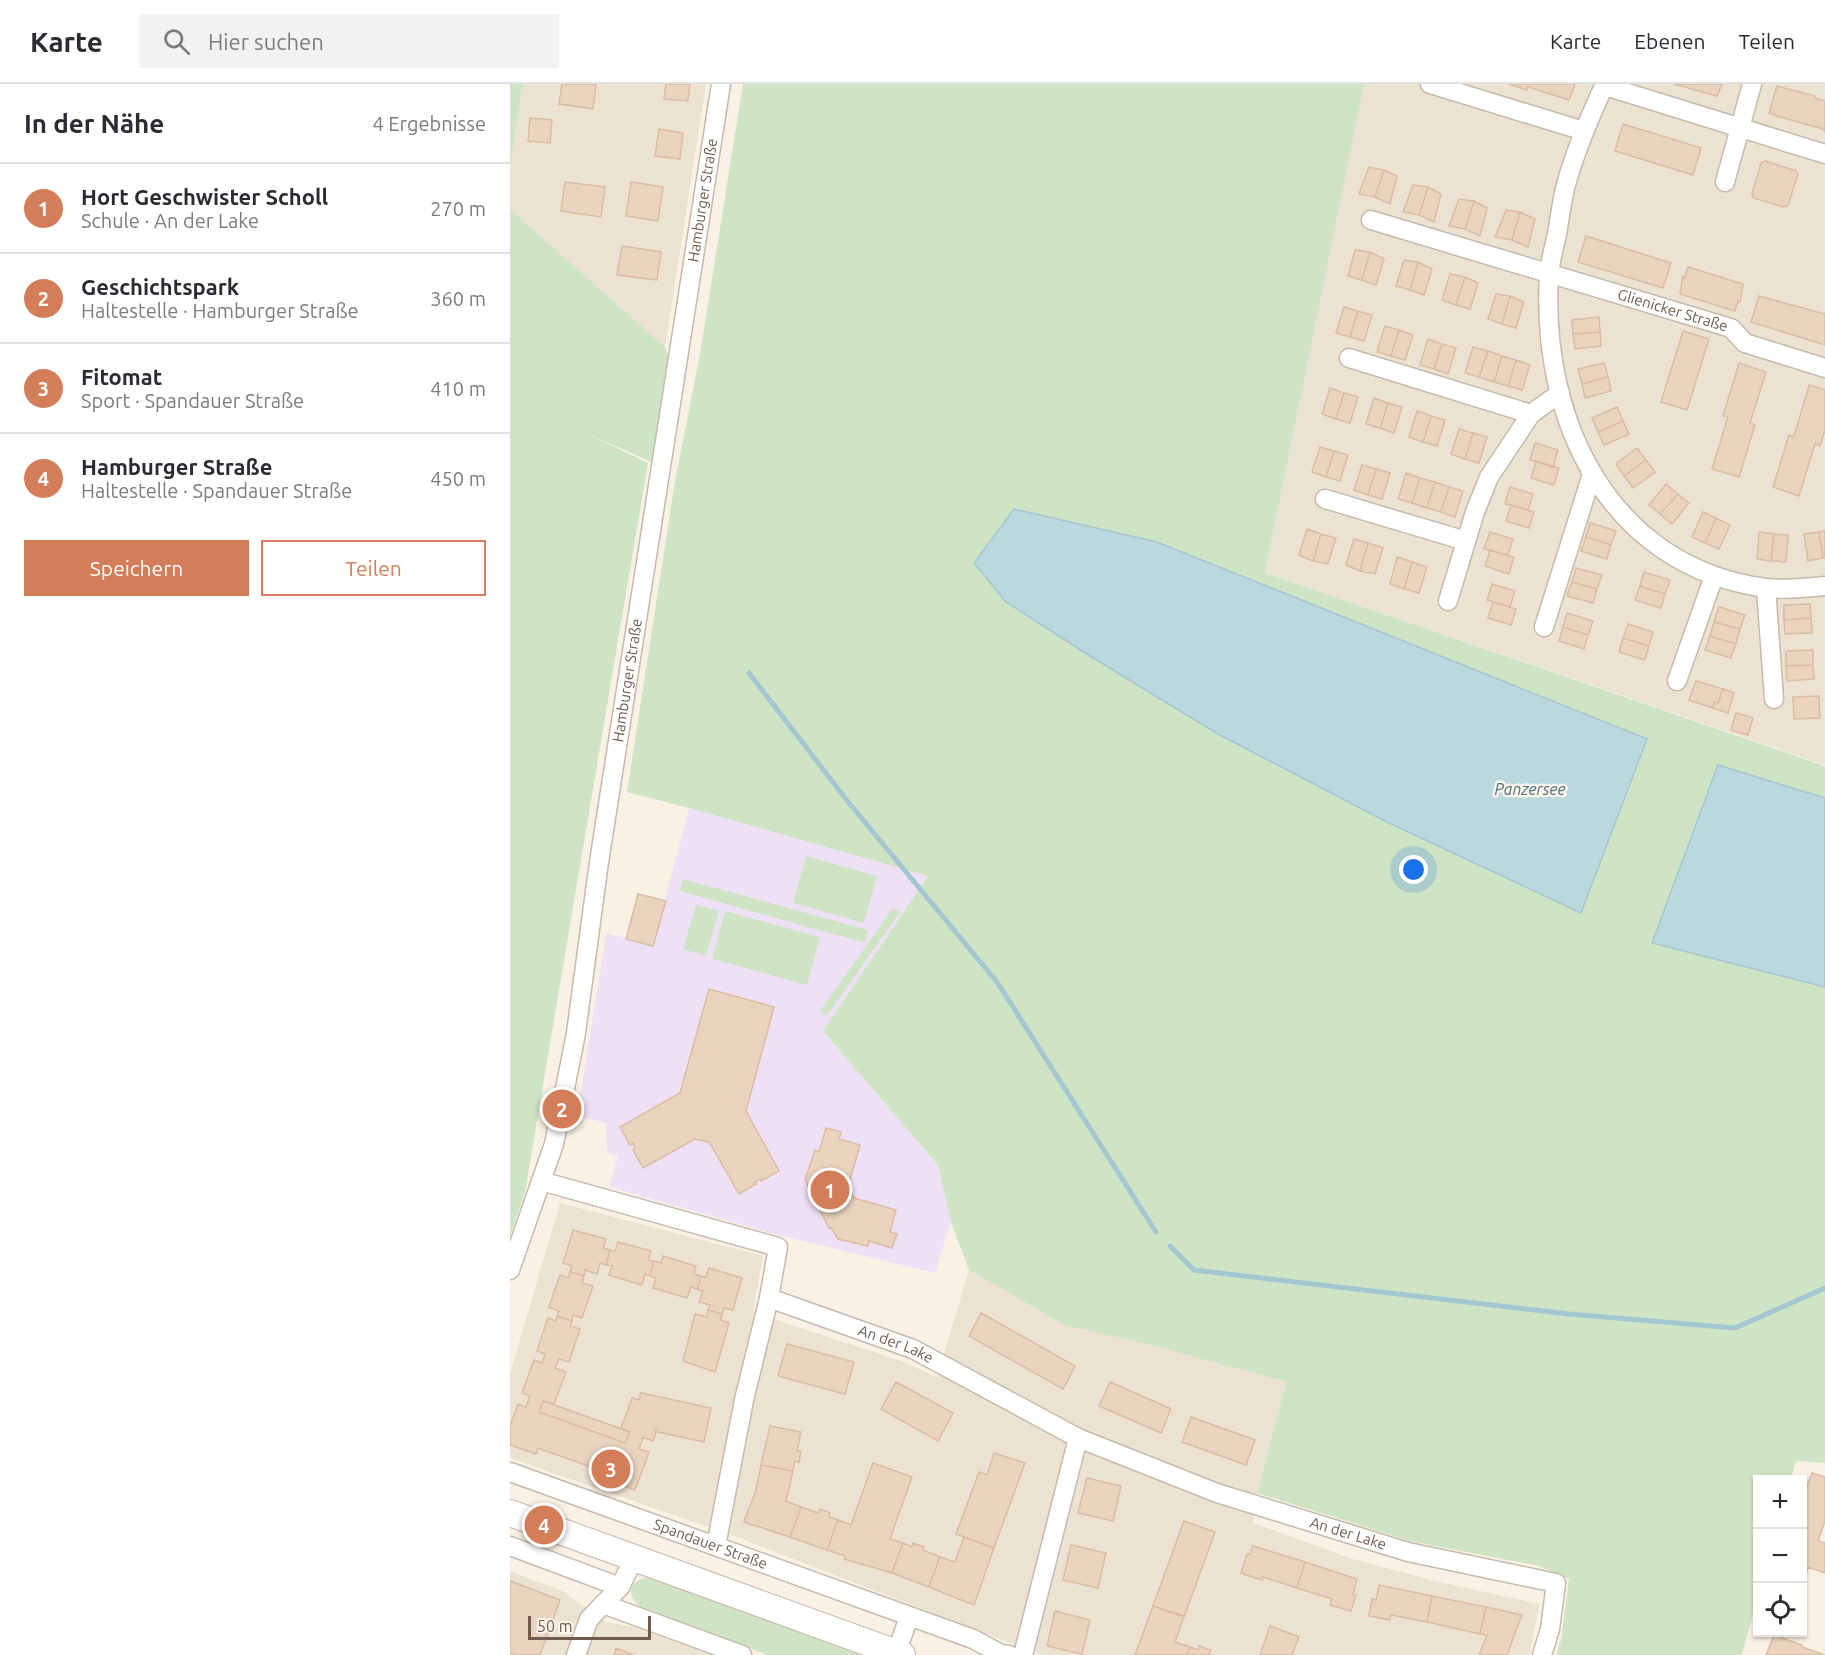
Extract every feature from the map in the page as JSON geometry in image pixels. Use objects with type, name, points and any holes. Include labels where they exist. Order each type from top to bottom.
[{"type":"main road","points":[[510,1513],[899,1654]]},
{"type":"street","name":"Hamburger Straße","points":[[510,1270],[554,1144],[576,1033],[599,862],[722,84]]},
{"type":"street","points":[[1430,84],[1584,131]]},
{"type":"street","points":[[1725,182],[1752,84]]},
{"type":"street","points":[[1825,154],[1605,85],[1584,131],[1566,184],[1549,273],[1549,325],[1560,393],[1576,442],[1592,474],[1615,508],[1642,535],[1673,557],[1714,576],[1767,588],[1825,586]]},
{"type":"street","name":"Glienicker Straße","points":[[1371,220],[1731,328],[1745,344],[1825,368]]},
{"type":"street","points":[[1349,358],[1531,414]]},
{"type":"street","points":[[1448,601],[1489,477],[1531,414],[1560,393]]},
{"type":"street","points":[[1544,627],[1592,474]]},
{"type":"street","points":[[1325,499],[1466,541]]},
{"type":"street","points":[[1677,681],[1714,576]]},
{"type":"street","points":[[1767,588],[1774,699]]},
{"type":"street","points":[[541,1181],[778,1246],[769,1298],[744,1400],[716,1546]]},
{"type":"street","name":"An der Lake","points":[[769,1298],[913,1349],[1078,1438],[1174,1477],[1255,1506],[1408,1552],[1556,1583],[1550,1629],[1542,1655]]},
{"type":"street","points":[[1023,1655],[1078,1438]]},
{"type":"street","name":"Spandauer Straße","points":[[510,1472],[973,1639],[1000,1654],[1009,1655]]},
{"type":"street","points":[[510,1546],[620,1587]]},
{"type":"street","points":[[576,1655],[589,1619],[620,1587],[634,1557]]},
{"type":"street","points":[[603,1604],[742,1655]]},
{"type":"street","points":[[899,1654],[909,1617]]},
{"type":"shaded area","points":[[523,84],[706,84],[665,347],[510,209],[510,169]]},
{"type":"shaded area","points":[[1363,84],[1825,84],[1825,765],[1265,573]]},
{"type":"shaded area","points":[[689,808],[928,876],[823,1031],[938,1165],[951,1222],[935,1273],[770,1233],[609,1187],[618,1156],[607,1153],[606,1123],[577,1116],[606,933],[653,945]]},
{"type":"shaded area","points":[[560,1203],[763,1256],[753,1312],[901,1361],[937,1377],[969,1270],[1064,1325],[1150,1345],[1286,1382],[1257,1493],[1253,1523],[1353,1559],[1435,1581],[1540,1604],[1529,1655],[1041,1655],[734,1536],[510,1458],[510,1374]]},
{"type":"shaded area","points":[[510,1571],[562,1591],[606,1622],[637,1628],[710,1655],[510,1655]]},
{"type":"green space","points":[[510,84],[523,84],[510,169]]},
{"type":"green space","points":[[743,84],[1364,84],[1265,573],[1825,766],[1825,798],[1718,766],[1652,942],[1825,987],[1825,1463],[1796,1461],[1792,1475],[1753,1475],[1753,1614],[1742,1655],[1556,1655],[1561,1640],[1569,1579],[1539,1566],[1410,1541],[1257,1493],[1286,1382],[1150,1345],[1064,1325],[969,1270],[951,1222],[938,1165],[823,1031],[928,876],[627,792],[675,481],[700,354]],"holes":[[[975,562],[1646,739],[1581,913],[1387,822],[1218,734],[1006,602]]]},
{"type":"green space","points":[[510,209],[665,347],[671,362],[654,463],[588,434],[648,463],[525,1192],[510,1236]]},
{"type":"green space","points":[[806,856],[877,876],[864,923],[793,903]]},
{"type":"green space","points":[[683,879],[868,930],[865,943],[680,891]]},
{"type":"green space","points":[[696,905],[719,911],[706,956],[683,949]]},
{"type":"green space","points":[[893,908],[900,912],[827,1016],[820,1011]]},
{"type":"green space","points":[[725,911],[820,937],[807,985],[712,959]]},
{"type":"green space","points":[[652,1576],[874,1655],[768,1655],[640,1607],[632,1596],[632,1587],[639,1580]]},
{"type":"water","name":"Panzersee","points":[[1014,509],[1157,542],[1647,739],[1581,913],[1387,822],[1218,734],[1006,602],[974,563]]},
{"type":"water","points":[[1718,765],[1825,798],[1825,987],[1652,943]]},
{"type":"building","points":[[562,84],[596,84],[593,109],[559,104]]},
{"type":"building","points":[[666,84],[690,84],[688,101],[664,99]]},
{"type":"building","points":[[1509,84],[1575,84],[1569,100],[1528,87],[1527,90]]},
{"type":"building","points":[[1674,84],[1722,84],[1717,96]]},
{"type":"building","points":[[1777,86],[1825,101],[1825,132],[1823,129],[1769,113]]},
{"type":"building","points":[[530,118],[552,120],[550,143],[528,141]]},
{"type":"building","points":[[1623,124],[1701,148],[1693,175],[1615,151]]},
{"type":"building","points":[[659,129],[683,133],[680,159],[655,156]]},
{"type":"building","points":[[1765,161],[1796,171],[1798,174],[1788,205],[1784,207],[1753,198],[1752,194],[1761,163]]},
{"type":"building","points":[[1369,167],[1384,170],[1375,197],[1359,194]]},
{"type":"building","points":[[1384,170],[1397,176],[1390,204],[1375,197]]},
{"type":"building","points":[[565,182],[605,187],[601,217],[561,211]]},
{"type":"building","points":[[631,182],[663,187],[658,221],[626,216]]},
{"type":"building","points":[[1413,185],[1428,187],[1419,215],[1403,212]]},
{"type":"building","points":[[1428,187],[1441,194],[1434,222],[1419,215]]},
{"type":"building","points":[[1459,199],[1474,201],[1465,229],[1449,226]]},
{"type":"building","points":[[1474,201],[1487,208],[1480,236],[1465,229]]},
{"type":"building","points":[[1506,210],[1520,212],[1512,240],[1495,237]]},
{"type":"building","points":[[1520,212],[1535,219],[1528,247],[1512,240]]},
{"type":"building","points":[[1586,236],[1671,263],[1663,288],[1578,262]]},
{"type":"building","points":[[622,246],[661,252],[657,280],[617,275]]},
{"type":"building","points":[[1355,250],[1370,252],[1362,280],[1348,276]]},
{"type":"building","points":[[1370,252],[1384,259],[1376,285],[1362,280]]},
{"type":"building","points":[[1404,260],[1418,262],[1410,290],[1396,286]]},
{"type":"building","points":[[1418,262],[1432,269],[1424,295],[1410,290]]},
{"type":"building","points":[[1688,267],[1743,284],[1740,302],[1738,301],[1735,311],[1680,294],[1683,276],[1685,277]]},
{"type":"building","points":[[1450,274],[1465,277],[1456,305],[1442,300]]},
{"type":"building","points":[[1465,277],[1478,283],[1470,309],[1456,305]]},
{"type":"building","points":[[1496,294],[1510,296],[1502,324],[1488,319]]},
{"type":"building","points":[[1510,296],[1524,302],[1516,328],[1502,324]]},
{"type":"building","points":[[1759,296],[1825,314],[1825,345],[1751,322]]},
{"type":"building","points":[[1344,307],[1358,311],[1350,337],[1336,333]]},
{"type":"building","points":[[1358,311],[1372,315],[1364,341],[1350,337]]},
{"type":"building","points":[[1599,317],[1600,332],[1573,334],[1572,320]]},
{"type":"building","points":[[1385,326],[1399,330],[1391,356],[1377,352]]},
{"type":"building","points":[[1399,330],[1413,335],[1405,360],[1391,356]]},
{"type":"building","points":[[1683,331],[1709,339],[1687,410],[1661,402]]},
{"type":"building","points":[[1600,332],[1601,346],[1575,349],[1573,334]]},
{"type":"building","points":[[1428,339],[1442,344],[1434,369],[1420,365]]},
{"type":"building","points":[[1442,344],[1456,348],[1448,374],[1434,369]]},
{"type":"building","points":[[1473,347],[1488,351],[1479,377],[1465,373]]},
{"type":"building","points":[[1488,351],[1502,356],[1494,382],[1479,377]]},
{"type":"building","points":[[1502,356],[1516,360],[1508,386],[1494,382]]},
{"type":"building","points":[[1516,360],[1530,365],[1522,390],[1508,386]]},
{"type":"building","points":[[1604,363],[1608,377],[1582,384],[1578,369]]},
{"type":"building","points":[[1739,363],[1766,372],[1750,423],[1755,425],[1739,477],[1712,469],[1728,417],[1723,416]]},
{"type":"building","points":[[1608,377],[1611,391],[1585,398],[1582,384]]},
{"type":"building","points":[[1809,385],[1825,390],[1825,430],[1820,446],[1815,444],[1799,496],[1773,487],[1789,435],[1794,437]]},
{"type":"building","points":[[1330,388],[1344,393],[1336,419],[1322,414]]},
{"type":"building","points":[[1344,393],[1358,397],[1350,423],[1336,419]]},
{"type":"building","points":[[1374,398],[1388,403],[1380,428],[1366,424]]},
{"type":"building","points":[[1388,403],[1402,407],[1394,433],[1380,428]]},
{"type":"building","points":[[1617,407],[1623,421],[1598,432],[1592,418]]},
{"type":"building","points":[[1417,411],[1431,416],[1423,442],[1409,437]]},
{"type":"building","points":[[1431,416],[1445,420],[1437,446],[1423,442]]},
{"type":"building","points":[[1623,421],[1629,434],[1604,445],[1598,432]]},
{"type":"building","points":[[1459,429],[1473,433],[1465,459],[1451,454]]},
{"type":"building","points":[[1473,433],[1487,437],[1479,463],[1465,459]]},
{"type":"building","points":[[1535,443],[1558,450],[1553,467],[1530,460]]},
{"type":"building","points":[[1320,447],[1334,451],[1326,477],[1312,472]]},
{"type":"building","points":[[1637,448],[1646,460],[1624,476],[1616,464]]},
{"type":"building","points":[[1334,451],[1348,455],[1340,481],[1326,477]]},
{"type":"building","points":[[1646,460],[1655,472],[1633,488],[1624,476]]},
{"type":"building","points":[[1536,461],[1559,468],[1554,485],[1531,478]]},
{"type":"building","points":[[1362,465],[1376,469],[1368,495],[1354,490]]},
{"type":"building","points":[[1376,469],[1390,473],[1382,499],[1368,495]]},
{"type":"building","points":[[1406,473],[1420,478],[1412,503],[1398,499]]},
{"type":"building","points":[[1420,478],[1435,482],[1427,508],[1412,503]]},
{"type":"building","points":[[1435,482],[1449,487],[1441,512],[1427,508]]},
{"type":"building","points":[[1666,484],[1678,494],[1660,514],[1649,505]]},
{"type":"building","points":[[1449,487],[1463,491],[1455,517],[1441,512]]},
{"type":"building","points":[[1510,487],[1533,494],[1528,510],[1505,504]]},
{"type":"building","points":[[1678,494],[1689,503],[1672,524],[1660,514]]},
{"type":"building","points":[[1511,505],[1534,512],[1529,528],[1506,521]]},
{"type":"building","points":[[1703,512],[1716,518],[1705,543],[1692,537]]},
{"type":"building","points":[[1716,518],[1730,525],[1719,549],[1705,543]]},
{"type":"building","points":[[1590,523],[1616,531],[1611,545],[1586,537]]},
{"type":"building","points":[[1307,529],[1321,534],[1313,561],[1299,555]]},
{"type":"building","points":[[1825,531],[1825,558],[1823,558],[1819,532]]},
{"type":"building","points":[[1490,532],[1513,539],[1508,555],[1484,549]]},
{"type":"building","points":[[1759,532],[1774,534],[1771,561],[1757,559]]},
{"type":"building","points":[[1819,532],[1823,558],[1808,561],[1804,534]]},
{"type":"building","points":[[1321,534],[1336,538],[1328,564],[1313,561]]},
{"type":"building","points":[[1774,534],[1788,535],[1786,562],[1771,561]]},
{"type":"building","points":[[1586,537],[1611,545],[1607,559],[1581,551]]},
{"type":"building","points":[[1354,539],[1368,543],[1360,571],[1346,565]]},
{"type":"building","points":[[1368,543],[1383,548],[1375,574],[1360,571]]},
{"type":"building","points":[[1490,550],[1514,557],[1509,574],[1485,566]]},
{"type":"building","points":[[1397,557],[1412,562],[1404,589],[1390,584]]},
{"type":"building","points":[[1412,562],[1427,567],[1419,593],[1404,589]]},
{"type":"building","points":[[1576,568],[1602,575],[1597,589],[1572,582]]},
{"type":"building","points":[[1644,572],[1670,580],[1665,594],[1640,586]]},
{"type":"building","points":[[1572,582],[1597,589],[1593,603],[1567,596]]},
{"type":"building","points":[[1492,584],[1515,591],[1510,607],[1487,600]]},
{"type":"building","points":[[1640,586],[1665,594],[1661,608],[1635,600]]},
{"type":"building","points":[[1493,602],[1516,609],[1511,625],[1488,618]]},
{"type":"building","points":[[1810,604],[1811,618],[1784,620],[1784,605]]},
{"type":"building","points":[[1719,607],[1745,615],[1740,629],[1714,622]]},
{"type":"building","points":[[1567,613],[1593,621],[1588,635],[1563,627]]},
{"type":"building","points":[[1811,618],[1812,633],[1785,634],[1784,620]]},
{"type":"building","points":[[1714,622],[1740,629],[1736,644],[1710,636]]},
{"type":"building","points":[[1628,624],[1653,632],[1649,646],[1623,638]]},
{"type":"building","points":[[1563,627],[1588,635],[1584,649],[1559,641]]},
{"type":"building","points":[[1710,636],[1736,644],[1731,658],[1705,650]]},
{"type":"building","points":[[1623,638],[1649,646],[1645,660],[1619,652]]},
{"type":"building","points":[[1813,650],[1813,665],[1786,666],[1786,651]]},
{"type":"building","points":[[1813,665],[1814,679],[1787,681],[1786,666]]},
{"type":"building","points":[[1696,681],[1723,689],[1718,703],[1714,702],[1713,708],[1689,700]]},
{"type":"building","points":[[1723,689],[1734,693],[1728,713],[1713,708],[1714,702],[1718,703]]},
{"type":"building","points":[[1819,696],[1820,718],[1794,719],[1793,697]]},
{"type":"building","points":[[1736,713],[1753,718],[1748,735],[1731,730]]},
{"type":"building","points":[[638,894],[666,901],[653,946],[626,939]]},
{"type":"building","points":[[709,989],[774,1007],[746,1111],[779,1171],[761,1181],[760,1179],[739,1194],[709,1142],[695,1139],[643,1168],[633,1150],[635,1148],[633,1143],[630,1145],[620,1127],[680,1093]]},
{"type":"building","points":[[826,1128],[841,1132],[839,1139],[860,1145],[848,1187],[854,1198],[896,1210],[890,1232],[897,1234],[892,1248],[869,1241],[868,1246],[838,1239],[831,1227],[829,1228],[805,1180],[815,1150],[819,1152]]},
{"type":"building","points":[[573,1230],[606,1239],[603,1248],[610,1250],[606,1265],[600,1263],[597,1274],[585,1270],[584,1276],[570,1272],[572,1266],[563,1263]]},
{"type":"building","points":[[618,1242],[651,1251],[648,1260],[654,1261],[650,1276],[645,1274],[642,1285],[609,1275],[612,1266],[606,1265],[610,1250],[615,1251]]},
{"type":"building","points":[[663,1256],[696,1266],[694,1274],[701,1276],[697,1289],[691,1287],[687,1298],[653,1288],[656,1278],[650,1276],[654,1261],[661,1263]]},
{"type":"building","points":[[709,1268],[742,1278],[733,1310],[724,1308],[722,1314],[708,1310],[710,1305],[699,1302],[703,1291],[697,1289],[701,1276],[706,1277]]},
{"type":"building","points":[[570,1272],[584,1276],[582,1283],[593,1286],[582,1318],[573,1315],[572,1321],[557,1316],[559,1311],[549,1307],[560,1275],[568,1278]]},
{"type":"building","points":[[708,1310],[722,1314],[721,1320],[729,1323],[715,1372],[683,1361],[695,1314],[707,1317]]},
{"type":"building","points":[[981,1313],[1075,1366],[1063,1389],[969,1336]]},
{"type":"building","points":[[557,1316],[572,1321],[570,1326],[580,1329],[569,1362],[559,1359],[555,1368],[566,1372],[554,1404],[543,1401],[539,1412],[625,1443],[630,1432],[621,1428],[632,1398],[639,1400],[641,1393],[711,1408],[704,1442],[658,1432],[656,1429],[653,1441],[643,1437],[639,1449],[649,1452],[635,1490],[603,1478],[605,1472],[538,1448],[536,1454],[510,1445],[510,1426],[518,1404],[526,1407],[530,1396],[522,1393],[534,1360],[542,1363],[545,1354],[537,1351],[548,1318],[556,1321]]},
{"type":"building","points":[[787,1344],[854,1362],[845,1394],[778,1376]]},
{"type":"building","points":[[896,1382],[953,1413],[938,1441],[881,1409]]},
{"type":"building","points":[[1110,1382],[1171,1409],[1161,1433],[1099,1406]]},
{"type":"building","points":[[543,1401],[630,1432],[625,1443],[539,1412]]},
{"type":"building","points":[[1191,1417],[1255,1440],[1246,1465],[1182,1442]]},
{"type":"building","points":[[770,1426],[801,1432],[797,1451],[801,1451],[799,1462],[795,1461],[793,1471],[761,1465]]},
{"type":"building","points":[[994,1453],[1025,1463],[994,1548],[956,1534],[979,1472],[987,1475]]},
{"type":"building","points":[[873,1463],[912,1477],[890,1539],[903,1543],[892,1573],[844,1559],[845,1556],[827,1550],[838,1520],[851,1525]]},
{"type":"building","points":[[761,1465],[793,1471],[786,1501],[801,1507],[790,1537],[744,1522],[756,1490]]},
{"type":"building","points":[[1812,1473],[1825,1477],[1825,1521],[1818,1541],[1825,1543],[1825,1573],[1808,1567],[1807,1570],[1807,1486]]},
{"type":"building","points":[[1087,1478],[1121,1486],[1113,1521],[1078,1513]]},
{"type":"building","points":[[801,1507],[818,1513],[820,1509],[830,1513],[829,1517],[838,1520],[827,1550],[790,1537]]},
{"type":"building","points":[[1184,1521],[1215,1532],[1184,1617],[1153,1606]]},
{"type":"building","points":[[964,1537],[994,1548],[974,1605],[929,1587],[940,1557],[955,1562]]},
{"type":"building","points":[[903,1543],[912,1547],[913,1543],[924,1547],[923,1550],[940,1557],[929,1587],[892,1573]]},
{"type":"building","points":[[1071,1545],[1106,1553],[1098,1588],[1063,1580]]},
{"type":"building","points":[[1253,1546],[1305,1562],[1297,1588],[1263,1577],[1262,1580],[1241,1573],[1247,1554],[1250,1554]]},
{"type":"building","points":[[1305,1562],[1357,1579],[1353,1594],[1356,1595],[1351,1611],[1330,1605],[1332,1599],[1297,1588]]},
{"type":"building","points":[[510,1581],[560,1600],[540,1655],[510,1653]]},
{"type":"building","points":[[1379,1585],[1432,1596],[1427,1622],[1391,1615],[1390,1620],[1369,1616],[1372,1599],[1376,1600]]},
{"type":"building","points":[[1432,1596],[1486,1607],[1480,1634],[1427,1622]]},
{"type":"building","points":[[1153,1606],[1184,1616],[1175,1642],[1190,1647],[1187,1655],[1135,1655]]},
{"type":"building","points":[[1486,1607],[1522,1615],[1507,1655],[1479,1655],[1487,1635],[1480,1634]]},
{"type":"building","points":[[1055,1611],[1090,1620],[1082,1654],[1047,1646]]},
{"type":"building","points":[[1270,1626],[1299,1637],[1292,1655],[1260,1655]]},
{"type":"building","points":[[1773,1637],[1780,1637],[1825,1655],[1766,1655]]},
{"type":"building","points":[[1199,1646],[1211,1650],[1209,1654],[1211,1655],[1187,1655],[1190,1647],[1198,1650]]},
{"type":"building","points":[[616,1648],[634,1655],[614,1655]]},
{"type":"waterway","points":[[749,673],[849,803],[997,982],[1156,1232]]},
{"type":"waterway","points":[[1170,1246],[1194,1270],[1569,1314],[1735,1328],[1825,1288]]},
{"type":"place","name":"Geschichtspark","points":[[562,1109]]},
{"type":"place","name":"Hort Geschwister Scholl","points":[[830,1190]]},
{"type":"place","name":"Fitomat","points":[[611,1469]]},
{"type":"place","name":"Hamburger Straße","points":[[544,1525]]}]
